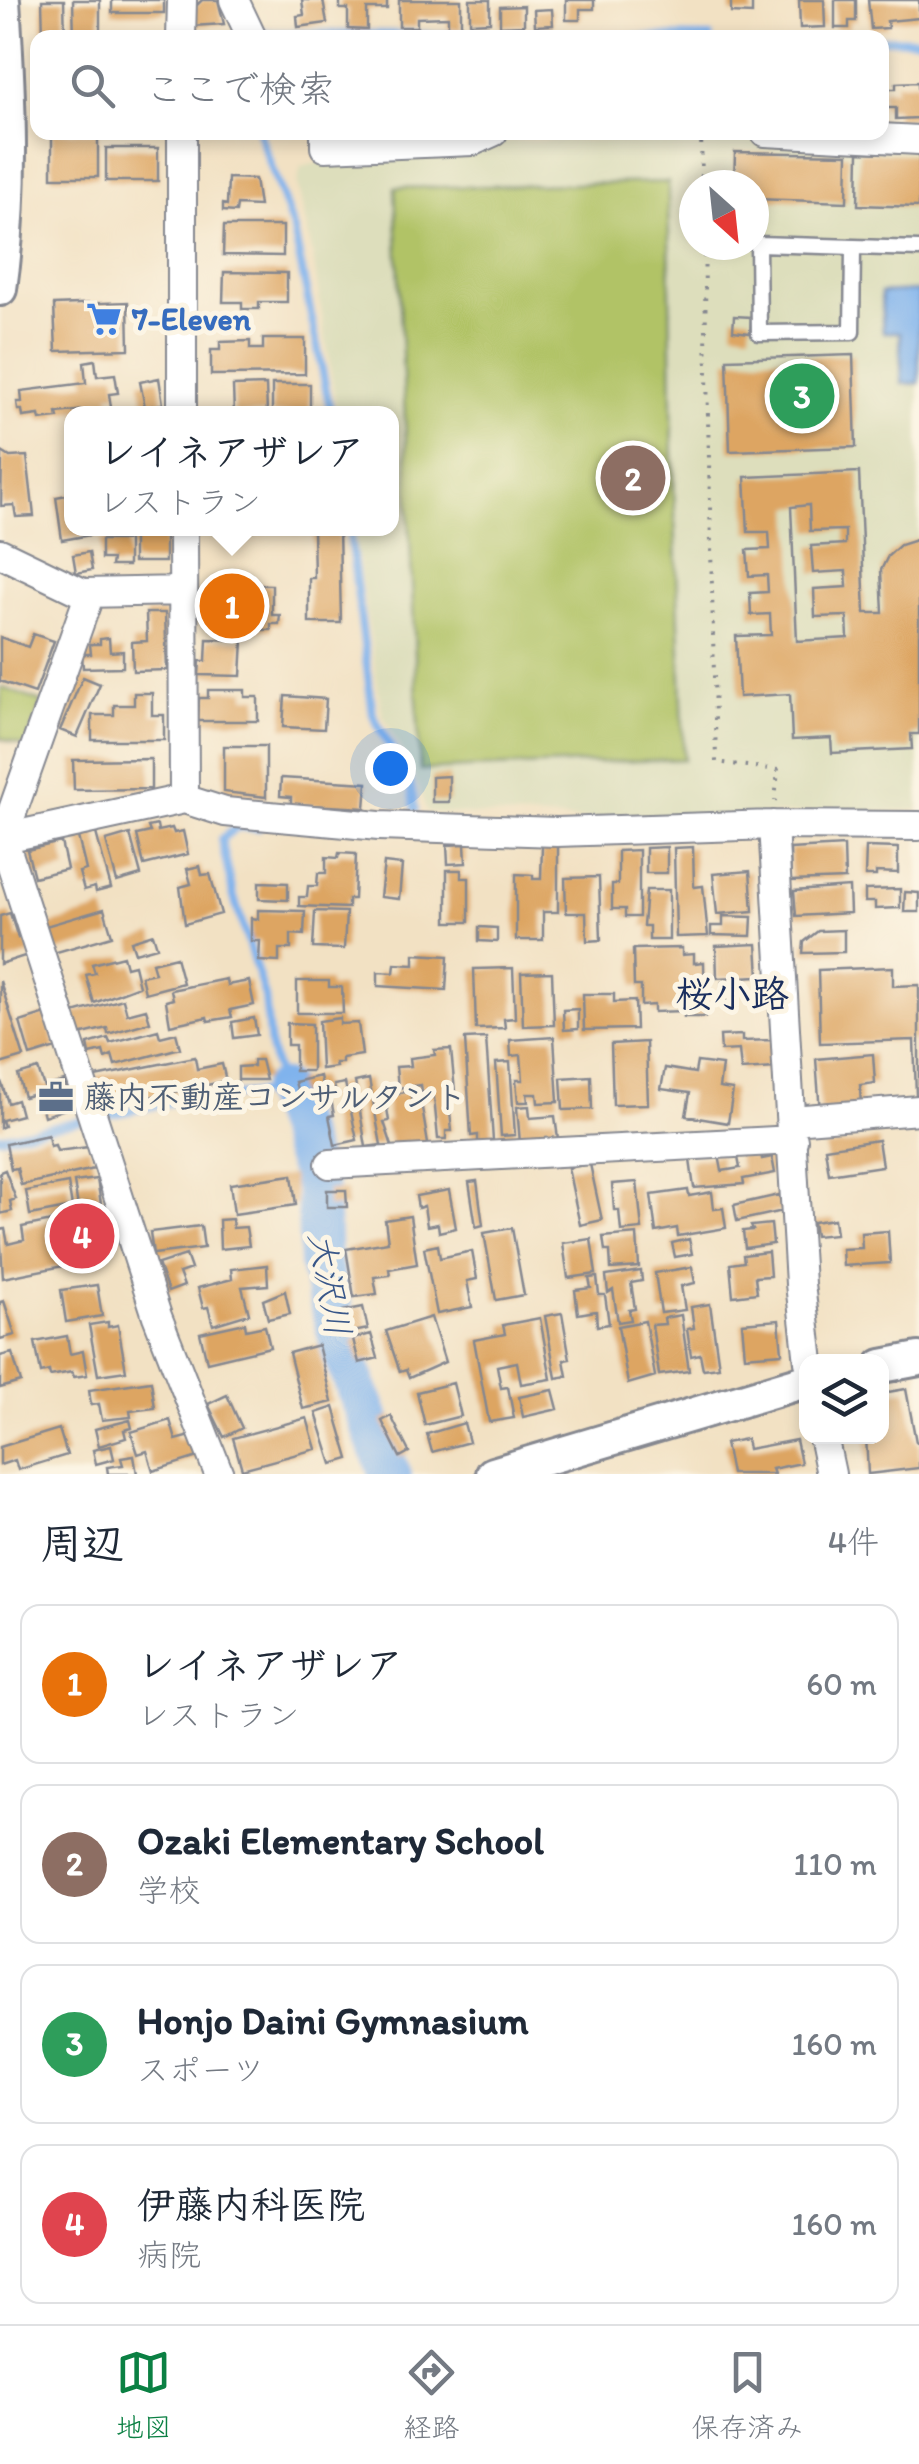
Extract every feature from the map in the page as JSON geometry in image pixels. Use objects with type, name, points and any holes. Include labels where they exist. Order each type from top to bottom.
[{"type":"street","points":[[0,289],[12,143],[3,0]]},
{"type":"street","points":[[182,0],[182,30]]},
{"type":"street","points":[[234,0],[248,30]]},
{"type":"street","points":[[889,138],[919,140]]},
{"type":"street","points":[[182,140],[182,406]]},
{"type":"street","points":[[326,140],[326,147],[475,140]]},
{"type":"street","points":[[182,536],[184,799]]},
{"type":"street","points":[[0,553],[84,594],[183,591]]},
{"type":"street","points":[[90,593],[2,839],[156,1316],[220,1474]]},
{"type":"street","points":[[2,839],[184,799],[224,812],[379,826],[557,832],[773,825],[919,826]]},
{"type":"street","points":[[773,825],[807,1354]]},
{"type":"street","points":[[330,1164],[793,1130],[919,1110]]},
{"type":"street","points":[[889,1365],[919,1359]]},
{"type":"street","points":[[493,1474],[799,1383]]},
{"type":"street","points":[[825,1444],[831,1474]]},
{"type":"lane","points":[[853,249],[852,332],[759,333],[758,244],[919,249]]},
{"type":"path","points":[[701,140],[702,170]]},
{"type":"path","points":[[704,260],[716,762],[778,770],[773,825]]},
{"type":"shaded area","points":[[752,140],[919,150],[919,810],[585,820],[427,812],[412,768],[382,714],[355,536],[399,536],[399,406],[336,406],[313,256],[297,183],[301,167],[325,161],[462,156],[503,141]]},
{"type":"green space","points":[[668,182],[684,759],[420,770],[395,188]]},
{"type":"green space","points":[[1,687],[42,702],[26,747],[0,738]]},
{"type":"water","points":[[919,291],[919,383],[902,384],[900,332],[883,332],[881,293]]},
{"type":"building","points":[[42,0],[64,0],[65,30],[43,30]]},
{"type":"building","points":[[73,0],[100,0],[100,30],[74,30]]},
{"type":"building","points":[[112,0],[164,0],[164,13],[112,13]]},
{"type":"building","points":[[202,0],[218,0],[224,24],[192,26],[190,12]]},
{"type":"building","points":[[302,0],[323,0],[327,23],[298,27],[297,16],[304,15]]},
{"type":"building","points":[[340,0],[387,0],[387,9],[367,9],[367,30],[348,29],[348,9],[340,9]]},
{"type":"building","points":[[399,0],[461,0],[461,29],[448,29],[448,17],[417,18],[417,27],[399,27]]},
{"type":"building","points":[[470,0],[490,0],[490,22],[470,23]]},
{"type":"building","points":[[566,0],[594,0],[594,9],[580,9],[580,20],[566,20]]},
{"type":"building","points":[[731,0],[752,0],[752,14],[731,13]]},
{"type":"building","points":[[799,0],[824,0],[825,27],[800,28]]},
{"type":"building","points":[[835,0],[856,0],[856,21],[849,21],[849,28],[835,28]]},
{"type":"building","points":[[868,0],[919,0],[919,18],[887,21],[888,28],[871,29]]},
{"type":"building","points":[[524,6],[524,25],[500,26],[500,7]]},
{"type":"building","points":[[552,9],[553,25],[535,26],[534,10]]},
{"type":"building","points":[[918,82],[919,118],[896,119],[896,108],[889,108],[889,89],[896,89],[896,83]]},
{"type":"building","points":[[52,140],[98,140],[98,177],[52,177]]},
{"type":"building","points":[[106,148],[158,148],[158,181],[106,181]]},
{"type":"building","points":[[735,152],[848,154],[847,202],[769,199],[769,170],[734,170]]},
{"type":"building","points":[[859,152],[919,154],[919,207],[858,205]]},
{"type":"building","points":[[228,178],[255,179],[259,206],[237,205],[236,212],[223,211],[223,204],[227,205]]},
{"type":"building","points":[[224,226],[283,226],[283,256],[223,255]]},
{"type":"building","points":[[224,272],[287,273],[287,302],[259,302],[259,309],[242,309],[242,302],[223,302]]},
{"type":"building","points":[[128,302],[129,349],[56,351],[54,305]]},
{"type":"building","points":[[734,316],[751,317],[750,333],[733,331]]},
{"type":"building","points":[[263,339],[305,339],[305,374],[211,375],[211,350],[220,350],[220,342],[250,341],[250,349],[263,349]]},
{"type":"building","points":[[853,355],[856,447],[730,451],[727,359]]},
{"type":"building","points":[[95,360],[97,376],[115,374],[118,393],[109,394],[111,406],[64,406],[64,412],[57,413],[58,418],[23,417],[17,402],[22,402],[21,391],[86,383],[84,362]]},
{"type":"building","points":[[159,378],[163,404],[145,406],[140,382]]},
{"type":"building","points":[[272,384],[310,384],[310,406],[272,406]]},
{"type":"building","points":[[266,385],[267,406],[234,406],[233,386]]},
{"type":"building","points":[[2,452],[10,457],[27,456],[34,516],[16,517],[14,505],[1,506]]},
{"type":"building","points":[[859,472],[865,613],[883,613],[881,570],[888,556],[900,545],[919,539],[919,734],[911,734],[912,749],[832,753],[831,738],[792,740],[790,694],[739,697],[736,636],[771,635],[770,614],[751,615],[750,593],[768,592],[767,575],[749,576],[747,550],[770,549],[769,532],[748,532],[745,477]],"holes":[[[809,505],[810,531],[845,530],[845,544],[811,546],[813,573],[846,571],[847,587],[814,589],[815,617],[847,616],[848,638],[797,641],[791,507]]]},
{"type":"building","points":[[64,496],[64,536],[85,536],[62,540],[56,497]]},
{"type":"building","points":[[165,536],[165,562],[133,562],[133,537]]},
{"type":"building","points":[[313,536],[339,536],[341,623],[309,623],[309,578],[314,578]]},
{"type":"building","points":[[101,540],[128,540],[128,566],[111,566],[112,559],[101,559]]},
{"type":"building","points":[[89,552],[92,570],[76,573],[73,555]]},
{"type":"building","points":[[212,584],[272,585],[272,615],[280,615],[279,624],[271,624],[271,630],[211,629]]},
{"type":"building","points":[[146,613],[165,613],[167,670],[133,671],[132,642],[147,641]]},
{"type":"building","points":[[33,634],[54,641],[35,693],[0,681],[0,637],[28,647]]},
{"type":"building","points":[[109,638],[110,652],[123,651],[123,667],[83,668],[82,654],[91,654],[90,644],[100,644],[100,639]]},
{"type":"building","points":[[207,639],[243,640],[241,676],[199,675],[200,661],[206,661]]},
{"type":"building","points":[[83,677],[100,684],[77,737],[60,730]]},
{"type":"building","points":[[208,690],[245,690],[245,697],[258,697],[258,721],[198,721],[199,698],[208,698]]},
{"type":"building","points":[[134,693],[152,693],[152,715],[164,715],[164,740],[92,740],[92,715],[114,715],[114,705],[134,705]]},
{"type":"building","points":[[285,696],[326,699],[324,729],[283,727]]},
{"type":"building","points":[[224,746],[266,746],[266,797],[224,792]]},
{"type":"building","points":[[151,759],[151,789],[74,790],[73,760]]},
{"type":"building","points":[[449,776],[449,802],[432,802],[432,777]]},
{"type":"building","points":[[281,778],[367,783],[365,808],[291,804],[291,797],[280,796]]},
{"type":"building","points":[[157,825],[158,831],[183,831],[188,854],[144,865],[137,835],[150,832],[148,827]]},
{"type":"building","points":[[96,833],[111,888],[96,892],[95,887],[84,890],[79,872],[86,870],[78,837]]},
{"type":"building","points":[[130,834],[141,875],[117,882],[106,841]]},
{"type":"building","points":[[61,842],[67,869],[34,877],[27,850]]},
{"type":"building","points":[[465,844],[466,863],[448,864],[447,845]]},
{"type":"building","points":[[542,846],[558,846],[558,912],[543,912],[543,940],[516,940],[516,874],[541,879]]},
{"type":"building","points":[[844,846],[845,879],[791,881],[790,849]]},
{"type":"building","points":[[667,847],[667,873],[646,873],[646,848]]},
{"type":"building","points":[[693,847],[694,887],[703,886],[708,936],[676,937],[674,848]]},
{"type":"building","points":[[866,847],[898,848],[898,873],[865,876]]},
{"type":"building","points":[[639,850],[639,917],[625,917],[625,909],[612,909],[612,884],[618,884],[618,851]]},
{"type":"building","points":[[339,853],[356,854],[354,899],[348,899],[348,908],[299,906],[299,897],[307,897],[308,886],[317,886],[318,873],[326,873],[326,857],[338,858]]},
{"type":"building","points":[[384,863],[402,865],[399,899],[380,897]]},
{"type":"building","points":[[200,866],[202,875],[210,874],[221,914],[185,924],[180,887],[191,884],[187,869]]},
{"type":"building","points":[[447,870],[461,870],[461,878],[469,878],[469,922],[447,922]]},
{"type":"building","points":[[750,871],[753,911],[717,914],[713,874]]},
{"type":"building","points":[[599,877],[601,940],[587,941],[586,913],[566,913],[565,878]]},
{"type":"building","points":[[259,882],[288,883],[288,900],[259,899]]},
{"type":"building","points":[[849,887],[850,913],[796,916],[794,891]]},
{"type":"building","points":[[900,889],[900,908],[875,909],[875,902],[865,902],[865,890]]},
{"type":"building","points":[[646,890],[669,890],[669,940],[649,940],[649,926],[643,926]]},
{"type":"building","points":[[905,892],[919,893],[919,912],[904,912]]},
{"type":"building","points":[[104,909],[112,936],[50,954],[42,927]]},
{"type":"building","points":[[258,910],[305,911],[304,935],[291,934],[291,949],[279,949],[279,962],[259,961],[260,941],[251,941],[251,918],[258,919]]},
{"type":"building","points":[[315,911],[346,912],[344,949],[313,948]]},
{"type":"building","points":[[10,913],[18,938],[26,935],[31,954],[0,964],[0,916]]},
{"type":"building","points":[[723,916],[752,917],[751,936],[711,935],[711,926],[723,926]]},
{"type":"building","points":[[479,927],[497,928],[497,942],[479,941]]},
{"type":"building","points":[[844,930],[844,952],[803,953],[804,942],[818,931]]},
{"type":"building","points":[[153,934],[157,947],[135,953],[131,941]]},
{"type":"building","points":[[757,944],[759,976],[717,978],[716,946]]},
{"type":"building","points":[[682,948],[682,955],[694,954],[694,963],[704,962],[705,1017],[684,1017],[684,1011],[654,1012],[654,1005],[641,1006],[641,986],[634,986],[633,949]]},
{"type":"building","points":[[414,954],[448,956],[446,990],[378,986],[378,972],[394,973],[395,964],[414,965]]},
{"type":"building","points":[[123,956],[126,967],[134,965],[139,986],[94,1003],[86,975],[95,973],[92,964]]},
{"type":"building","points":[[176,957],[183,983],[145,993],[141,976],[155,973],[152,963]]},
{"type":"building","points":[[893,967],[893,986],[919,985],[919,1095],[914,1040],[820,1043],[818,970]]},
{"type":"building","points":[[513,968],[515,1018],[504,1019],[505,1028],[476,1029],[474,969]]},
{"type":"building","points":[[552,972],[554,1025],[523,1026],[521,973]]},
{"type":"building","points":[[226,979],[227,985],[249,981],[254,1005],[230,1010],[232,1017],[208,1021],[207,1017],[170,1025],[166,1001],[173,999],[171,990]]},
{"type":"building","points":[[0,981],[24,1057],[0,1064]]},
{"type":"building","points":[[297,981],[329,981],[329,987],[342,987],[343,1013],[297,1013]]},
{"type":"building","points":[[722,982],[742,982],[742,988],[736,989],[736,1001],[722,1001]]},
{"type":"building","points":[[583,994],[614,994],[614,1002],[635,1001],[636,1029],[584,1030]]},
{"type":"building","points":[[123,999],[127,1014],[146,1009],[150,1022],[108,1034],[107,1028],[79,1035],[73,1013]]},
{"type":"building","points":[[578,1009],[578,1029],[564,1030],[563,1010]]},
{"type":"building","points":[[46,1014],[56,1048],[30,1056],[20,1022]]},
{"type":"building","points":[[254,1018],[257,1035],[234,1038],[232,1022]]},
{"type":"building","points":[[340,1018],[340,1024],[358,1023],[362,1055],[342,1058],[342,1063],[335,1063],[336,1067],[321,1069],[319,1021]]},
{"type":"building","points":[[287,1023],[312,1024],[312,1071],[295,1071],[295,1045],[287,1045]]},
{"type":"building","points":[[158,1030],[160,1037],[176,1033],[180,1048],[115,1065],[112,1055],[105,1058],[103,1051],[90,1054],[88,1044],[108,1038],[110,1043]]},
{"type":"building","points":[[742,1035],[742,1041],[773,1040],[775,1068],[741,1070],[739,1050],[721,1051],[720,1036]]},
{"type":"building","points":[[554,1037],[558,1102],[538,1103],[537,1094],[527,1094],[528,1102],[518,1102],[516,1080],[523,1080],[521,1055],[511,1056],[510,1040]]},
{"type":"building","points":[[486,1038],[493,1141],[478,1142],[478,1135],[471,1136],[465,1039]]},
{"type":"building","points":[[646,1042],[648,1104],[613,1105],[611,1044]]},
{"type":"building","points":[[451,1049],[455,1092],[448,1093],[452,1131],[446,1131],[446,1139],[438,1139],[434,1097],[423,1098],[421,1085],[398,1088],[396,1067],[411,1066],[410,1058],[435,1055],[434,1050]]},
{"type":"building","points":[[873,1054],[875,1083],[860,1085],[861,1109],[820,1112],[816,1059]]},
{"type":"building","points":[[195,1057],[197,1069],[222,1064],[226,1081],[101,1107],[95,1077]]},
{"type":"building","points":[[253,1060],[261,1060],[266,1080],[238,1080],[238,1067],[253,1066]]},
{"type":"building","points":[[510,1062],[515,1135],[501,1136],[496,1063]]},
{"type":"building","points":[[697,1062],[722,1065],[719,1088],[733,1090],[728,1123],[686,1116],[690,1093],[661,1089],[665,1068],[695,1073]]},
{"type":"building","points":[[38,1069],[44,1087],[64,1081],[72,1107],[44,1116],[38,1093],[24,1097],[18,1075]]},
{"type":"building","points":[[320,1076],[323,1091],[299,1096],[295,1082]]},
{"type":"building","points":[[591,1076],[592,1109],[563,1110],[561,1078]]},
{"type":"building","points":[[0,1078],[8,1103],[17,1100],[21,1115],[2,1120],[4,1126],[0,1128]]},
{"type":"building","points":[[369,1079],[381,1145],[366,1147],[355,1082]]},
{"type":"building","points":[[345,1083],[357,1140],[335,1145],[329,1116],[334,1115],[330,1094],[336,1093],[334,1085]]},
{"type":"building","points":[[410,1091],[412,1104],[421,1102],[428,1144],[393,1149],[384,1122],[389,1121],[385,1096]]},
{"type":"building","points":[[529,1106],[530,1118],[555,1116],[558,1139],[520,1143],[517,1107]]},
{"type":"building","points":[[48,1135],[50,1146],[55,1145],[57,1151],[89,1147],[94,1169],[21,1185],[17,1168],[11,1169],[6,1144]]},
{"type":"building","points":[[878,1140],[882,1166],[829,1174],[825,1148]]},
{"type":"building","points":[[747,1150],[748,1157],[772,1157],[775,1173],[743,1179],[744,1184],[694,1188],[690,1160],[719,1155],[722,1171],[740,1168],[737,1152]]},
{"type":"building","points":[[590,1164],[602,1220],[580,1225],[568,1168]]},
{"type":"building","points":[[5,1170],[16,1199],[10,1201],[12,1211],[0,1214],[0,1172]]},
{"type":"building","points":[[292,1175],[296,1205],[234,1214],[230,1184]]},
{"type":"building","points":[[97,1179],[101,1204],[78,1207],[74,1182]]},
{"type":"building","points":[[477,1181],[483,1225],[476,1227],[469,1182]]},
{"type":"building","points":[[637,1182],[642,1229],[621,1231],[612,1184]]},
{"type":"building","points":[[68,1183],[72,1207],[30,1215],[26,1191]]},
{"type":"building","points":[[327,1190],[346,1190],[347,1207],[327,1207]]},
{"type":"building","points":[[449,1190],[456,1228],[439,1232],[438,1224],[427,1226],[424,1206],[418,1208],[416,1196]]},
{"type":"building","points":[[688,1190],[689,1196],[712,1192],[714,1209],[723,1208],[726,1228],[678,1236],[677,1228],[656,1232],[651,1195]]},
{"type":"building","points":[[779,1195],[783,1211],[737,1221],[734,1205]]},
{"type":"building","points":[[96,1212],[99,1228],[87,1230],[93,1260],[3,1278],[0,1230],[5,1229],[8,1244],[24,1240],[22,1227]]},
{"type":"building","points":[[410,1216],[417,1264],[389,1269],[390,1275],[374,1277],[377,1294],[354,1297],[346,1249],[388,1242],[385,1220]]},
{"type":"building","points":[[232,1219],[233,1228],[246,1227],[249,1246],[220,1249],[219,1220]]},
{"type":"building","points":[[834,1219],[836,1234],[815,1236],[813,1222]]},
{"type":"building","points":[[771,1224],[773,1244],[745,1248],[743,1231]]},
{"type":"building","points":[[201,1226],[204,1248],[153,1254],[150,1232]]},
{"type":"building","points":[[512,1228],[524,1295],[496,1300],[484,1233]]},
{"type":"building","points":[[888,1231],[890,1263],[843,1266],[842,1249],[862,1248],[861,1233]]},
{"type":"building","points":[[637,1234],[639,1267],[611,1269],[610,1251],[605,1251],[603,1237]]},
{"type":"building","points":[[591,1239],[596,1274],[568,1278],[563,1243]]},
{"type":"building","points":[[689,1239],[692,1254],[675,1257],[672,1243]]},
{"type":"building","points":[[438,1245],[440,1258],[472,1251],[477,1279],[467,1281],[472,1307],[437,1314],[424,1248]]},
{"type":"building","points":[[768,1252],[770,1276],[755,1277],[757,1293],[733,1296],[730,1264],[744,1262],[743,1255]]},
{"type":"building","points":[[186,1255],[191,1269],[179,1273],[184,1286],[168,1292],[158,1264]]},
{"type":"building","points":[[267,1265],[268,1285],[242,1287],[249,1314],[213,1325],[198,1288],[232,1279],[231,1269]]},
{"type":"building","points":[[692,1267],[695,1283],[681,1286],[685,1310],[661,1313],[655,1273]]},
{"type":"building","points":[[641,1271],[642,1281],[631,1283],[635,1309],[629,1310],[631,1320],[618,1322],[613,1290],[608,1293],[606,1276]]},
{"type":"building","points":[[597,1277],[599,1295],[605,1295],[609,1324],[597,1326],[596,1311],[578,1314],[575,1290],[591,1288],[589,1278]]},
{"type":"building","points":[[97,1285],[102,1316],[66,1322],[61,1290]]},
{"type":"building","points":[[285,1291],[290,1314],[268,1319],[263,1300]]},
{"type":"building","points":[[4,1301],[15,1335],[0,1339],[0,1302]]},
{"type":"building","points":[[710,1304],[719,1367],[703,1369],[700,1354],[691,1356],[687,1329],[694,1328],[691,1307]]},
{"type":"building","points":[[363,1307],[368,1329],[348,1333],[343,1311]]},
{"type":"building","points":[[562,1313],[570,1359],[564,1360],[567,1376],[556,1378],[545,1316]]},
{"type":"building","points":[[681,1315],[689,1371],[659,1375],[652,1325],[665,1324],[664,1318]]},
{"type":"building","points":[[431,1317],[445,1362],[409,1378],[406,1370],[400,1372],[386,1331]]},
{"type":"building","points":[[540,1318],[551,1379],[521,1384],[517,1362],[497,1366],[501,1388],[508,1387],[514,1418],[489,1422],[474,1340],[505,1334],[503,1325]]},
{"type":"building","points":[[779,1320],[782,1353],[745,1356],[742,1323]]},
{"type":"building","points":[[645,1321],[655,1376],[628,1384],[618,1326]]},
{"type":"building","points":[[108,1322],[108,1327],[118,1325],[126,1371],[98,1375],[89,1325]]},
{"type":"building","points":[[245,1323],[246,1330],[265,1326],[270,1347],[207,1362],[200,1333]]},
{"type":"building","points":[[371,1334],[378,1358],[359,1363],[353,1339]]},
{"type":"building","points":[[67,1336],[70,1354],[83,1351],[87,1375],[41,1373],[35,1342]]},
{"type":"building","points":[[318,1345],[332,1402],[303,1409],[289,1353]]},
{"type":"building","points":[[12,1353],[21,1382],[0,1388],[0,1356]]},
{"type":"building","points":[[151,1381],[155,1408],[130,1411],[131,1417],[102,1420],[99,1404],[91,1405],[89,1390]]},
{"type":"building","points":[[453,1383],[461,1416],[425,1425],[417,1392]]},
{"type":"building","points":[[906,1389],[919,1442],[919,1468],[868,1474],[866,1444],[889,1444],[889,1392]]},
{"type":"building","points":[[553,1390],[558,1409],[523,1417],[519,1397]]},
{"type":"building","points":[[227,1395],[242,1428],[224,1437],[208,1404]]},
{"type":"building","points":[[334,1407],[349,1459],[332,1464],[316,1413]]},
{"type":"building","points":[[391,1416],[409,1452],[400,1457],[382,1421]]},
{"type":"building","points":[[307,1418],[316,1449],[242,1469],[233,1438]]},
{"type":"building","points":[[130,1420],[132,1428],[124,1430],[126,1438],[99,1446],[95,1429]]},
{"type":"building","points":[[170,1420],[176,1440],[191,1436],[198,1457],[153,1471],[147,1451],[138,1454],[131,1432]]},
{"type":"building","points":[[464,1423],[469,1442],[432,1452],[427,1434]]},
{"type":"building","points":[[59,1429],[67,1455],[18,1470],[15,1460],[0,1465],[0,1447]]},
{"type":"building","points":[[746,1439],[748,1449],[796,1440],[801,1463],[772,1469],[774,1474],[731,1474],[725,1443]]},
{"type":"building","points":[[111,1446],[114,1459],[96,1464],[93,1450]]},
{"type":"building","points":[[134,1456],[137,1474],[108,1474],[107,1467],[123,1465],[121,1458]]},
{"type":"waterway","points":[[889,39],[919,40]]},
{"type":"waterway","points":[[262,140],[294,231],[329,406]]},
{"type":"waterway","points":[[350,536],[373,715],[410,784],[415,809]]},
{"type":"waterway","points":[[0,1137],[183,1100],[282,1091],[270,1048],[265,997],[233,894],[221,839],[237,827],[258,828]]},
{"type":"waterway","name":"大沢川","points":[[282,1091],[317,1189],[320,1264],[343,1352],[390,1474]]},
{"type":"place","name":"7-Eleven","points":[[104,319]]},
{"type":"place","name":"Honjo Daini Gymnasium","points":[[802,396]]},
{"type":"place","name":"Ozaki Elementary School","points":[[633,478]]},
{"type":"place","name":"レイネアザレア","points":[[232,606]]},
{"type":"place","name":"藤内不動産コンサルタント","points":[[56,1097]]},
{"type":"place","name":"伊藤内科医院","points":[[82,1236]]},
{"type":"district","name":"桜小路","points":[[732,994]]}]
